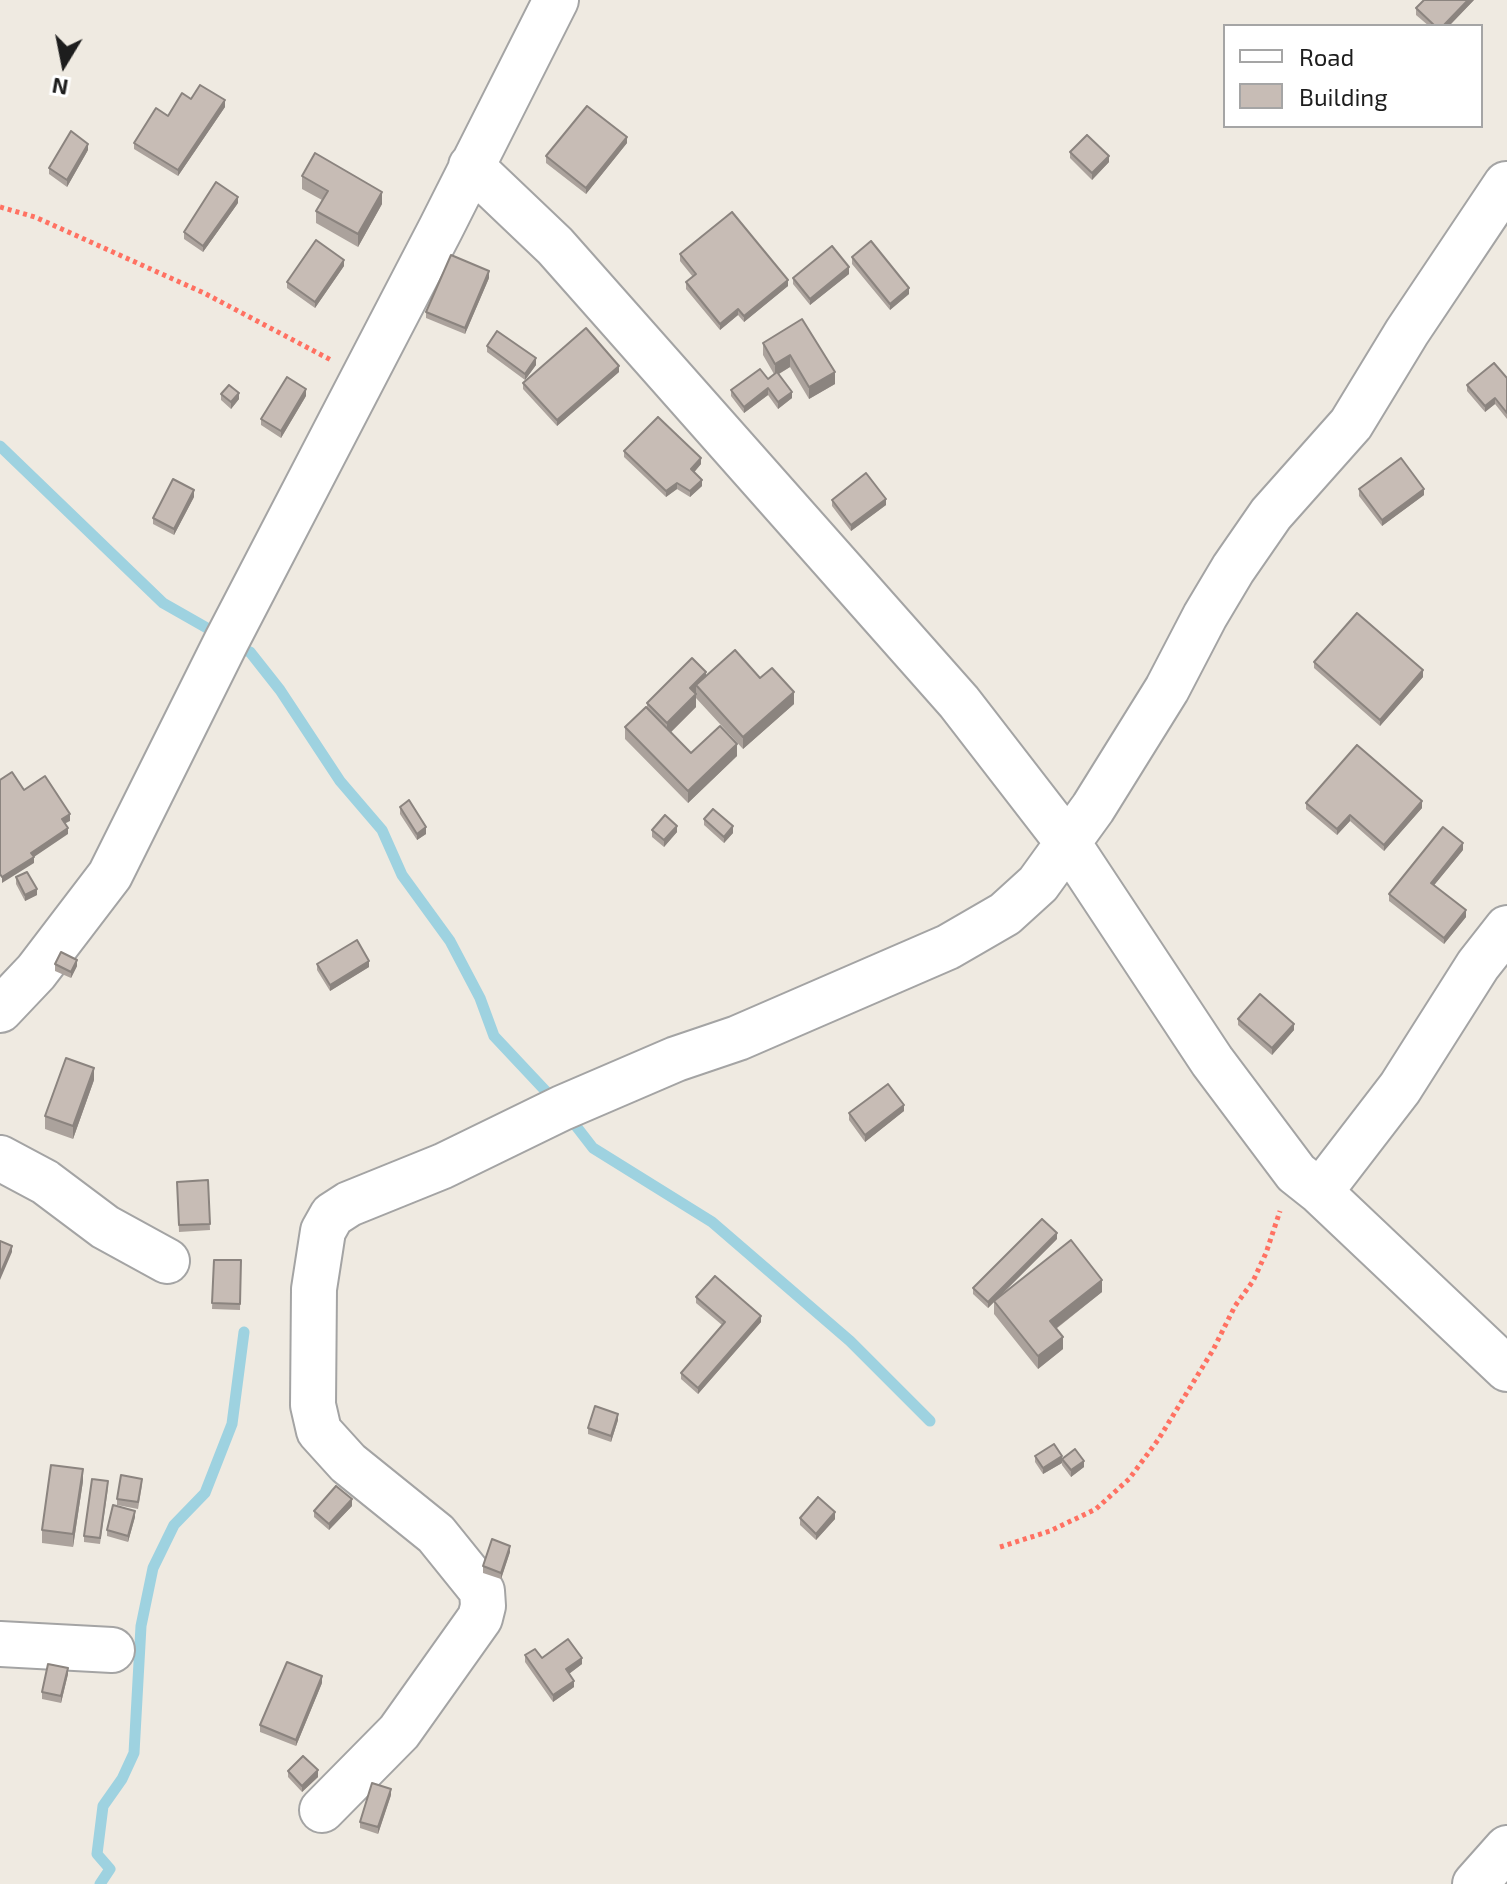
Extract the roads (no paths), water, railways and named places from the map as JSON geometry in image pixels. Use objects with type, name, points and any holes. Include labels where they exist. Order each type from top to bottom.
[{"type":"street","points":[[0,1010],[36,972],[110,875],[227,640],[556,0]]},
{"type":"street","points":[[471,166],[555,246],[939,679],[1068,843],[1212,1061],[1308,1182],[1507,1369]]},
{"type":"street","points":[[322,1810],[399,1732],[480,1618],[483,1606],[482,1591],[436,1534],[348,1463],[319,1431],[313,1405],[314,1289],[323,1231],[332,1215],[349,1204],[443,1166],[562,1108],[676,1059],[738,1038],[948,947],[1005,914],[1038,884],[1123,764],[1233,569],[1271,514],[1351,424],[1407,332],[1506,184]]},
{"type":"street","points":[[1308,1182],[1400,1088],[1478,965],[1507,928]]},
{"type":"street","points":[[0,1158],[45,1182],[105,1227],[167,1261]]},
{"type":"street","points":[[0,1644],[112,1650]]},
{"type":"street","points":[[1475,1884],[1507,1848]]},
{"type":"waterway","points":[[0,446],[163,603],[221,636]]},
{"type":"waterway","points":[[235,647],[250,652],[280,690],[340,781],[382,830],[402,875],[450,941],[480,998],[494,1036],[555,1101]]},
{"type":"waterway","points":[[569,1117],[593,1148],[712,1222],[850,1341],[930,1421]]},
{"type":"waterway","points":[[100,1884],[110,1869],[97,1854],[103,1806],[122,1779],[134,1753],[141,1626],[153,1568],[174,1525],[205,1493],[232,1424],[244,1332]]}]
